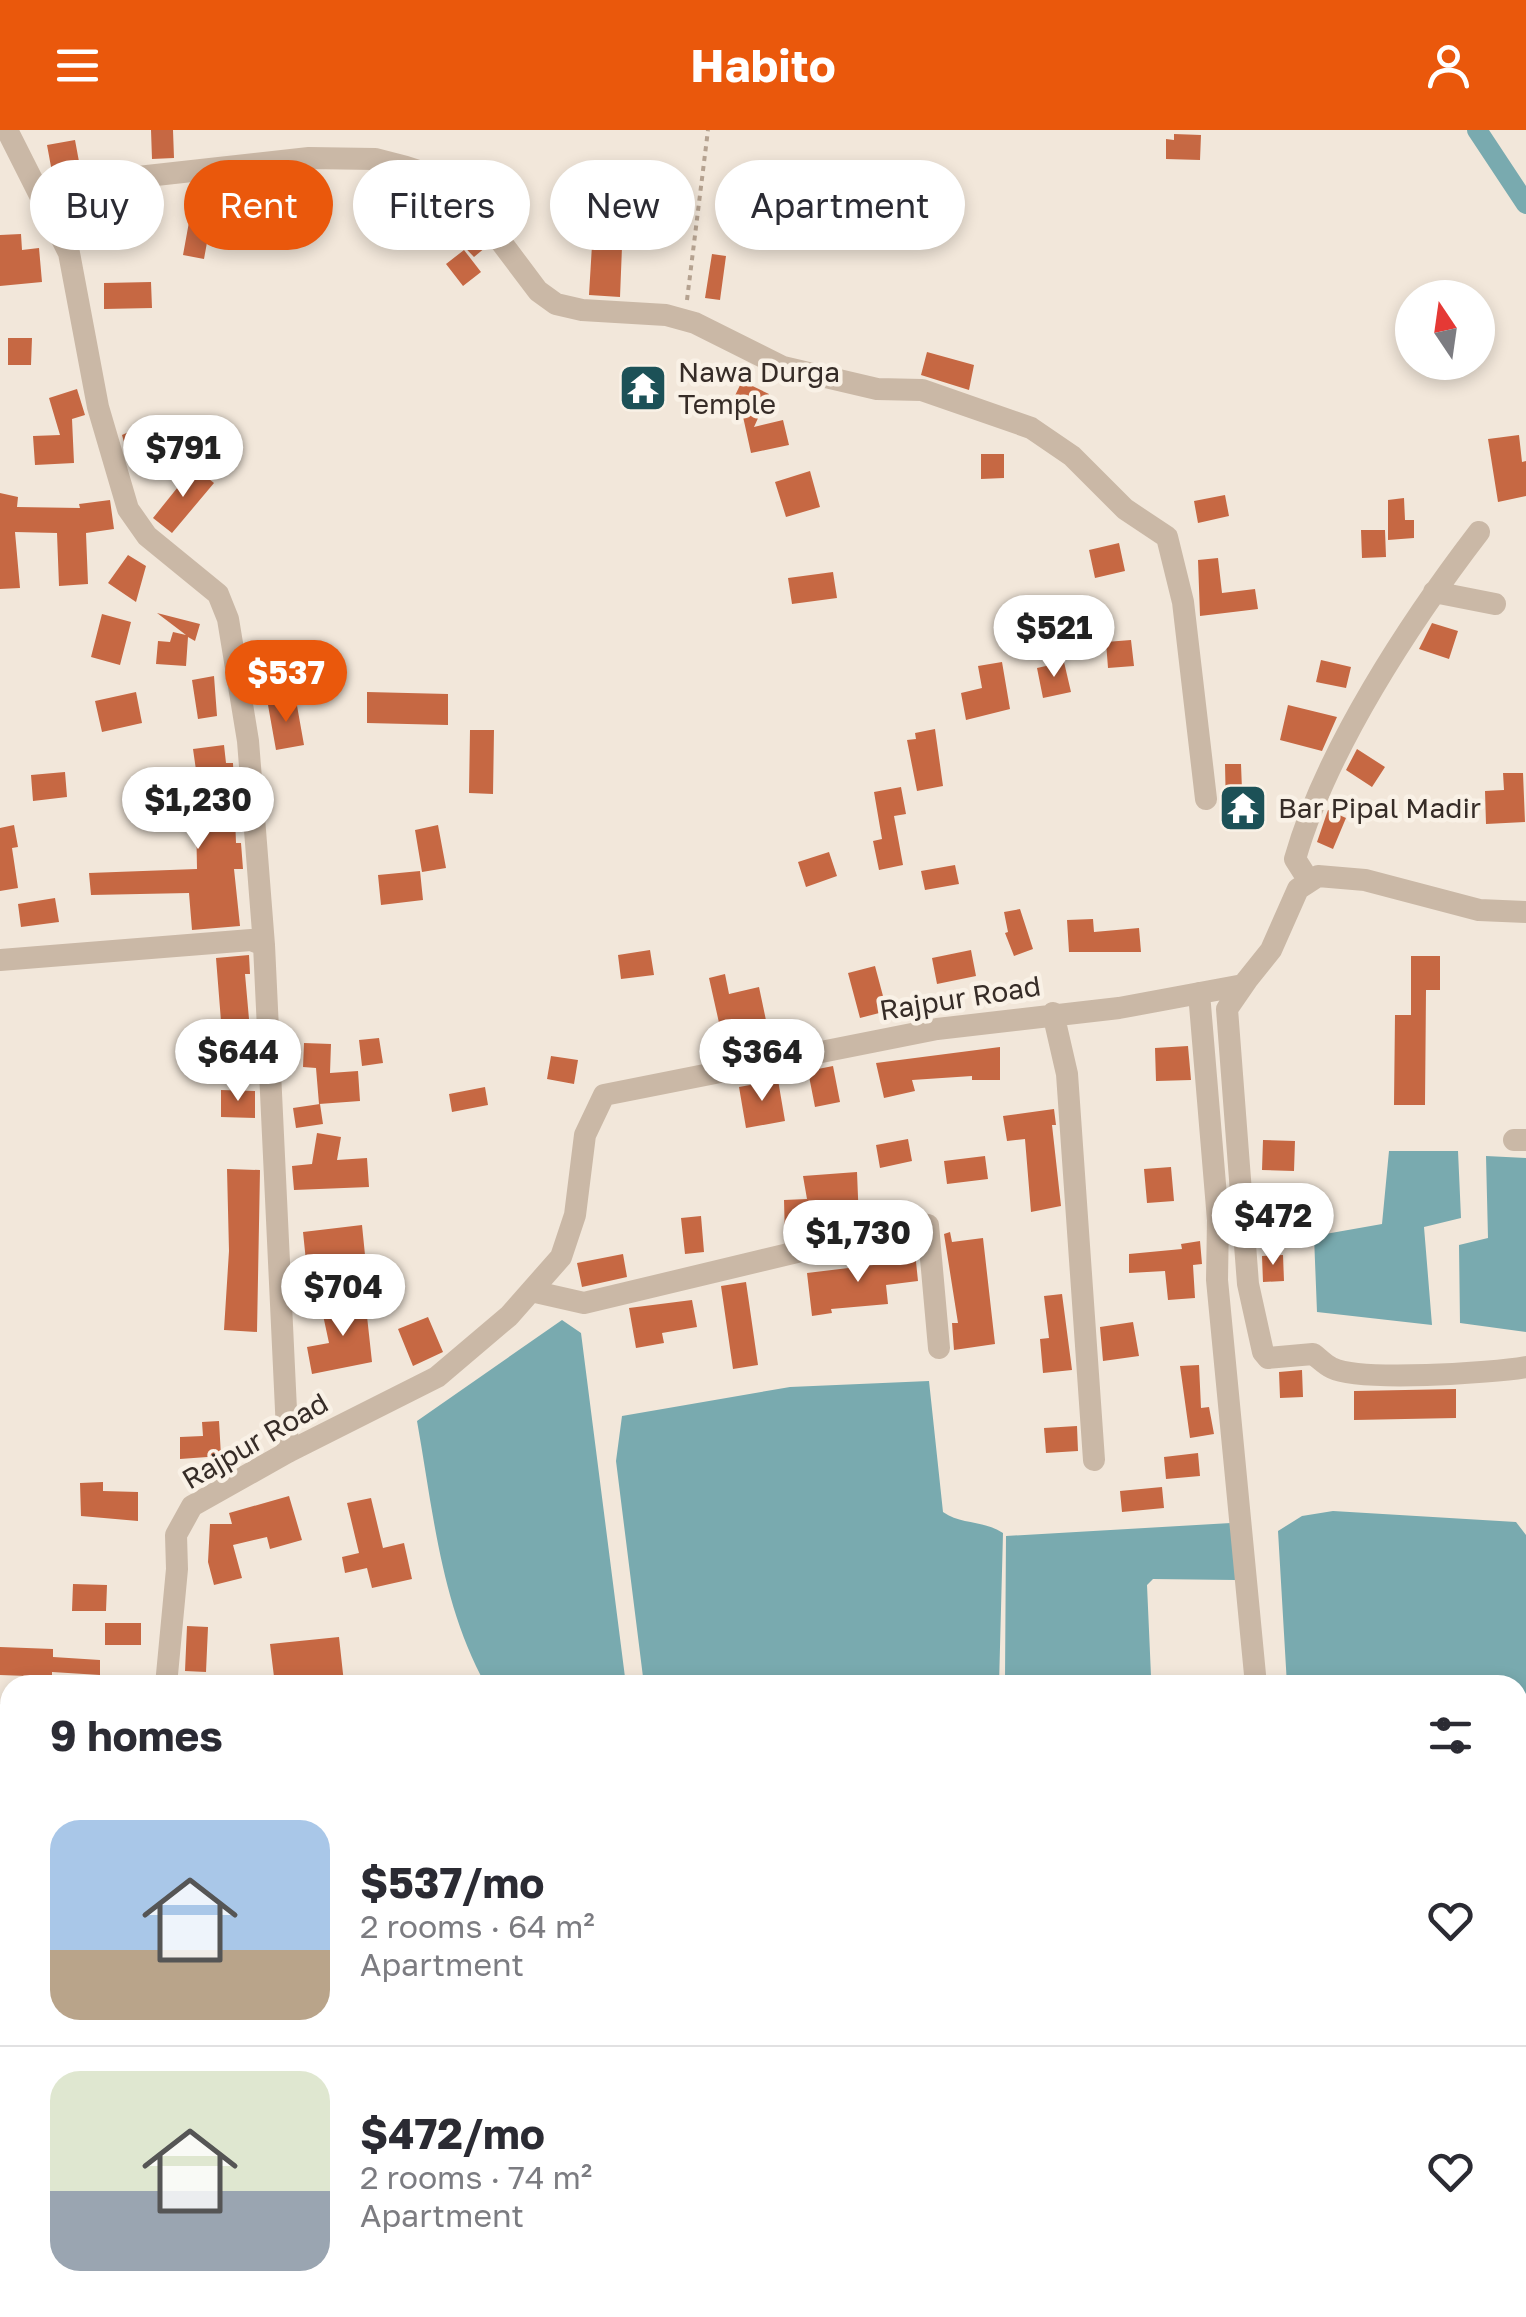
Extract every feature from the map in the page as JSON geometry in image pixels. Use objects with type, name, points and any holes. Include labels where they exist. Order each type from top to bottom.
[{"type":"street","points":[[7,130],[30,172]]},
{"type":"street","points":[[164,174],[309,158],[375,159],[437,177],[456,190],[502,238],[538,290],[556,304],[684,320],[783,367],[878,389],[922,390],[1031,428],[1072,456],[1124,509],[1167,537],[1183,602],[1206,799]]},
{"type":"street","points":[[68,250],[90,373],[128,509],[147,536],[218,594],[228,619],[248,741],[264,945],[288,1452]]},
{"type":"street","points":[[1309,881],[1295,860],[1305,824],[1373,690],[1434,592],[1478,532]]},
{"type":"street","points":[[1434,592],[1495,604]]},
{"type":"street","points":[[1526,912],[1479,910],[1364,880],[1318,876],[1298,889],[1272,950],[1227,1009],[1248,1284],[1263,1352],[1268,1358],[1313,1354],[1334,1370],[1393,1374],[1490,1374],[1526,1367]]},
{"type":"street","points":[[0,960],[251,940],[264,945]]},
{"type":"street","name":"Rajpur Road","points":[[167,1675],[178,1569],[176,1535],[192,1506],[288,1452],[437,1377],[531,1291],[562,1257],[574,1215],[584,1134],[604,1096],[937,1029],[1119,1008],[1242,985],[1252,973]]},
{"type":"street","points":[[1199,993],[1218,1220],[1217,1280],[1255,1675]]},
{"type":"street","points":[[1053,1013],[1067,1074],[1094,1460]]},
{"type":"street","points":[[531,1291],[584,1302],[918,1223],[928,1225],[939,1348]]},
{"type":"path","points":[[684,320],[708,130]]},
{"type":"water","points":[[1389,1151],[1458,1151],[1461,1218],[1424,1227],[1432,1325],[1317,1312],[1314,1236],[1382,1224]]},
{"type":"water","points":[[1486,1156],[1526,1158],[1526,1332],[1460,1323],[1459,1245],[1488,1238]]},
{"type":"water","points":[[562,1320],[581,1333],[625,1675],[481,1675],[458,1623],[449,1590],[417,1421]]},
{"type":"water","points":[[929,1381],[943,1512],[1003,1533],[999,1675],[643,1675],[616,1461],[622,1416],[790,1387]]},
{"type":"water","points":[[1333,1511],[1516,1522],[1526,1535],[1526,1675],[1286,1675],[1278,1531],[1302,1516]]},
{"type":"water","points":[[1231,1523],[1236,1580],[1153,1579],[1147,1585],[1151,1675],[1005,1675],[1006,1536]]},
{"type":"building","points":[[151,130],[173,130],[174,158],[152,159]]},
{"type":"building","points":[[1174,134],[1201,135],[1200,160],[1166,159],[1166,139],[1174,140]]},
{"type":"building","points":[[75,140],[79,160],[50,160],[47,145]]},
{"type":"building","points":[[21,234],[22,250],[39,250],[42,282],[0,286],[0,235]]},
{"type":"building","points":[[184,250],[206,250],[204,259],[183,255]]},
{"type":"building","points":[[464,250],[481,272],[463,286],[446,264]]},
{"type":"building","points":[[592,250],[622,250],[620,297],[589,295]]},
{"type":"building","points":[[712,254],[726,256],[720,300],[705,298]]},
{"type":"building","points":[[151,282],[152,308],[104,309],[104,283]]},
{"type":"building","points":[[8,338],[32,338],[31,365],[8,365]]},
{"type":"building","points":[[927,352],[974,365],[969,390],[921,375]]},
{"type":"building","points":[[742,381],[769,394],[754,427],[783,420],[789,445],[751,453],[742,412],[730,406]]},
{"type":"building","points":[[77,389],[85,415],[72,419],[74,463],[35,465],[33,436],[60,435],[49,398]]},
{"type":"building","points":[[142,426],[153,449],[129,460],[122,435]]},
{"type":"building","points":[[1519,435],[1522,462],[1526,461],[1526,496],[1498,502],[1488,439]]},
{"type":"building","points":[[981,454],[1004,454],[1004,478],[981,479]]},
{"type":"building","points":[[194,467],[214,483],[172,533],[153,518]]},
{"type":"building","points":[[810,471],[820,507],[786,517],[775,482]]},
{"type":"building","points":[[0,493],[18,497],[17,507],[80,508],[79,504],[110,500],[114,529],[86,533],[88,584],[59,586],[57,533],[15,532],[20,588],[0,589]]},
{"type":"building","points":[[1225,495],[1229,516],[1198,523],[1194,501]]},
{"type":"building","points":[[1404,498],[1405,520],[1414,520],[1414,538],[1388,540],[1388,500]]},
{"type":"building","points":[[1361,530],[1385,530],[1386,557],[1362,558]]},
{"type":"building","points":[[1119,543],[1125,571],[1095,578],[1089,550]]},
{"type":"building","points":[[128,555],[146,566],[136,602],[108,583]]},
{"type":"building","points":[[1218,558],[1222,593],[1255,589],[1258,609],[1200,616],[1198,560]]},
{"type":"building","points":[[833,572],[837,598],[792,604],[788,578]]},
{"type":"building","points":[[157,613],[200,624],[195,641],[188,637],[186,666],[156,664],[158,641],[170,642],[173,632],[186,635]]},
{"type":"building","points":[[102,614],[131,622],[120,665],[91,657]]},
{"type":"building","points":[[1432,623],[1458,631],[1449,659],[1419,649]]},
{"type":"building","points":[[1131,640],[1134,666],[1108,668],[1106,642]]},
{"type":"building","points":[[1321,660],[1351,667],[1346,688],[1316,682]]},
{"type":"building","points":[[1002,662],[1010,709],[966,720],[961,693],[982,688],[978,666]]},
{"type":"building","points":[[1064,662],[1071,692],[1043,698],[1037,668]]},
{"type":"building","points":[[214,676],[217,716],[198,719],[192,680]]},
{"type":"building","points":[[136,692],[142,723],[102,732],[95,701]]},
{"type":"building","points":[[367,692],[448,694],[448,725],[367,723]]},
{"type":"building","points":[[296,700],[304,745],[276,750],[268,705]]},
{"type":"building","points":[[1288,705],[1337,717],[1322,751],[1280,740]]},
{"type":"building","points":[[935,729],[943,786],[917,791],[907,740],[916,739],[915,733]]},
{"type":"building","points":[[470,730],[494,730],[493,794],[469,793]]},
{"type":"building","points":[[224,745],[226,763],[233,763],[236,843],[241,843],[243,869],[234,869],[240,926],[192,930],[189,893],[91,895],[89,873],[197,869],[196,814],[192,814],[190,792],[199,791],[193,749]]},
{"type":"building","points":[[1357,749],[1385,767],[1372,787],[1346,770]]},
{"type":"building","points":[[1225,764],[1241,764],[1242,790],[1254,789],[1255,812],[1226,812]]},
{"type":"building","points":[[65,772],[67,797],[33,801],[31,775]]},
{"type":"building","points":[[1503,773],[1523,773],[1525,822],[1486,824],[1485,791],[1504,790]]},
{"type":"building","points":[[901,787],[906,814],[894,816],[903,865],[879,870],[873,841],[882,839],[874,792]]},
{"type":"building","points":[[1328,810],[1346,818],[1333,849],[1317,842]]},
{"type":"building","points":[[14,825],[18,847],[12,848],[18,888],[0,891],[0,828]]},
{"type":"building","points":[[438,825],[446,868],[422,872],[415,830]]},
{"type":"building","points":[[829,852],[837,876],[806,887],[798,862]]},
{"type":"building","points":[[955,865],[959,884],[925,890],[921,871]]},
{"type":"building","points":[[420,871],[423,900],[381,905],[378,875]]},
{"type":"building","points":[[55,898],[59,922],[21,927],[18,904]]},
{"type":"building","points":[[1020,909],[1033,949],[1014,956],[1005,933],[1008,932],[1004,912]]},
{"type":"building","points":[[1093,919],[1094,932],[1139,928],[1141,952],[1069,952],[1067,920]]},
{"type":"building","points":[[650,950],[654,975],[621,979],[618,955]]},
{"type":"building","points":[[971,950],[976,976],[937,984],[932,958]]},
{"type":"building","points":[[249,955],[250,974],[245,974],[249,1019],[221,1021],[216,958]]},
{"type":"building","points":[[1411,956],[1440,956],[1440,990],[1426,990],[1425,1105],[1394,1105],[1395,1015],[1411,1015]]},
{"type":"building","points":[[875,966],[887,1011],[860,1018],[848,973]]},
{"type":"building","points":[[725,974],[729,994],[759,987],[771,1044],[726,1054],[709,978]]},
{"type":"building","points":[[379,1038],[383,1063],[362,1066],[359,1040]]},
{"type":"building","points":[[304,1043],[331,1044],[330,1073],[358,1071],[360,1101],[319,1104],[316,1068],[303,1067]]},
{"type":"building","points":[[1188,1046],[1191,1080],[1156,1081],[1155,1048]]},
{"type":"building","points":[[1000,1047],[1000,1080],[972,1080],[972,1076],[912,1080],[915,1091],[884,1098],[876,1063]]},
{"type":"building","points":[[551,1056],[578,1060],[574,1084],[547,1079]]},
{"type":"building","points":[[833,1066],[840,1102],[815,1107],[808,1071]]},
{"type":"building","points":[[778,1080],[785,1121],[746,1128],[739,1087]]},
{"type":"building","points":[[485,1087],[488,1105],[452,1112],[449,1094]]},
{"type":"building","points":[[221,1090],[255,1091],[255,1118],[221,1117]]},
{"type":"building","points":[[320,1104],[323,1124],[296,1128],[293,1108]]},
{"type":"building","points":[[1054,1109],[1056,1125],[1052,1125],[1061,1206],[1031,1212],[1025,1139],[1007,1141],[1003,1116]]},
{"type":"building","points":[[317,1133],[341,1137],[337,1160],[367,1158],[369,1187],[294,1190],[292,1166],[312,1164]]},
{"type":"building","points":[[908,1139],[912,1161],[880,1168],[876,1145]]},
{"type":"building","points":[[1263,1140],[1295,1141],[1294,1171],[1262,1170]]},
{"type":"building","points":[[985,1156],[988,1179],[947,1184],[944,1161]]},
{"type":"building","points":[[1171,1167],[1174,1201],[1147,1203],[1144,1169]]},
{"type":"building","points":[[227,1169],[260,1170],[257,1332],[224,1330],[229,1251]]},
{"type":"building","points":[[857,1172],[859,1222],[814,1228],[814,1232],[785,1239],[784,1200],[807,1199],[803,1176]]},
{"type":"building","points":[[701,1216],[704,1252],[685,1254],[681,1218]]},
{"type":"building","points":[[362,1225],[365,1255],[306,1261],[303,1232]]},
{"type":"building","points":[[950,1232],[952,1242],[983,1238],[995,1344],[954,1350],[952,1323],[958,1323],[944,1234]]},
{"type":"building","points":[[1200,1241],[1202,1264],[1193,1265],[1195,1298],[1168,1300],[1165,1271],[1129,1273],[1129,1254],[1182,1249],[1181,1244]]},
{"type":"building","points":[[914,1242],[918,1281],[886,1285],[888,1304],[831,1309],[832,1313],[812,1316],[807,1273],[911,1257],[910,1243]]},
{"type":"building","points":[[623,1254],[627,1277],[582,1287],[577,1263]]},
{"type":"building","points":[[1283,1255],[1284,1281],[1263,1282],[1262,1256]]},
{"type":"building","points":[[746,1282],[758,1365],[733,1369],[721,1286]]},
{"type":"building","points":[[1062,1294],[1072,1370],[1043,1373],[1040,1339],[1049,1338],[1044,1296]]},
{"type":"building","points":[[365,1298],[372,1362],[312,1374],[307,1347],[329,1343],[323,1315],[329,1314],[328,1306]]},
{"type":"building","points":[[692,1300],[697,1327],[662,1333],[664,1343],[636,1348],[629,1308]]},
{"type":"building","points":[[428,1317],[443,1352],[413,1366],[398,1329]]},
{"type":"building","points":[[1133,1322],[1139,1356],[1103,1361],[1100,1327]]},
{"type":"building","points":[[1199,1365],[1201,1408],[1209,1407],[1214,1434],[1190,1438],[1180,1366]]},
{"type":"building","points":[[1302,1370],[1303,1397],[1280,1398],[1279,1372]]},
{"type":"building","points":[[1456,1389],[1456,1418],[1354,1420],[1354,1391]]},
{"type":"building","points":[[219,1421],[221,1456],[180,1459],[180,1437],[203,1436],[202,1422]]},
{"type":"building","points":[[1077,1426],[1078,1451],[1046,1453],[1044,1428]]},
{"type":"building","points":[[1198,1453],[1200,1476],[1166,1479],[1164,1457]]},
{"type":"building","points":[[103,1482],[103,1491],[138,1492],[138,1521],[81,1516],[80,1483]]},
{"type":"building","points":[[1162,1487],[1164,1508],[1122,1512],[1120,1491]]},
{"type":"building","points":[[289,1496],[302,1540],[270,1549],[267,1537],[233,1545],[242,1578],[214,1585],[208,1562],[210,1524],[232,1524],[229,1513]]},
{"type":"building","points":[[371,1498],[383,1548],[404,1543],[412,1579],[372,1588],[367,1568],[345,1573],[342,1557],[359,1553],[347,1503]]},
{"type":"building","points":[[73,1584],[107,1585],[106,1611],[72,1611]]},
{"type":"building","points":[[105,1623],[141,1623],[141,1645],[105,1645]]},
{"type":"building","points":[[187,1626],[208,1627],[206,1672],[185,1671]]},
{"type":"building","points":[[339,1637],[343,1675],[274,1675],[270,1644]]},
{"type":"building","points":[[0,1647],[53,1649],[53,1657],[100,1660],[100,1675],[0,1675]]},
{"type":"waterway","points":[[1477,130],[1526,204]]},
{"type":"place","name":"Nawa Durga Temple","points":[[643,388]]},
{"type":"place","name":"Bar Pipal Madir","points":[[1243,808]]}]
